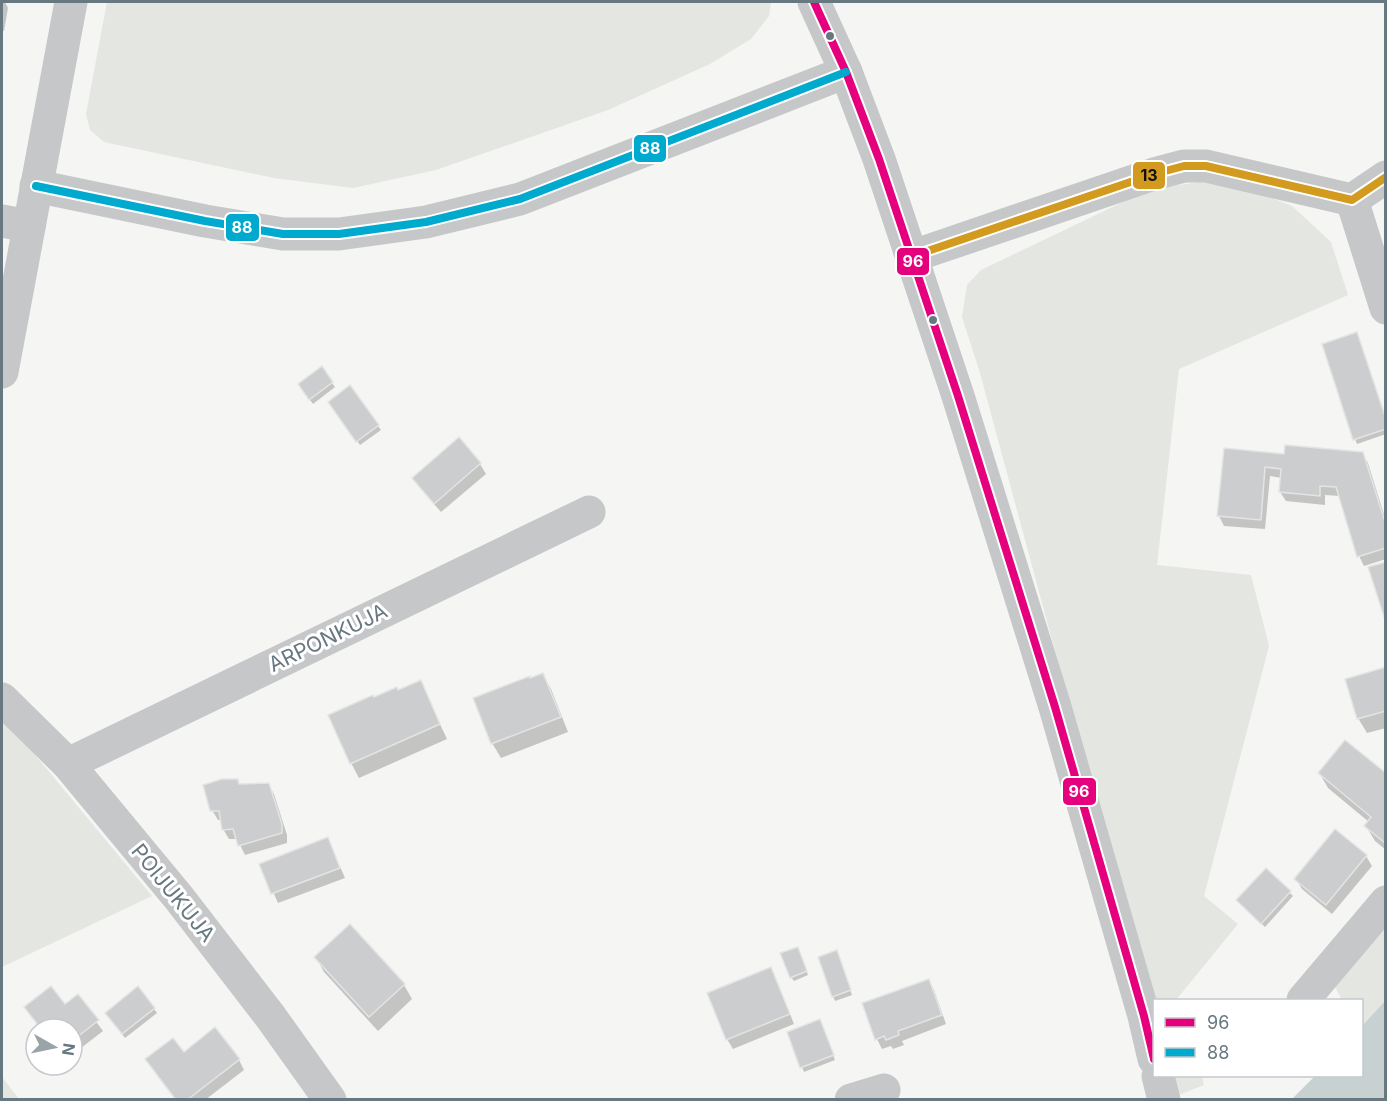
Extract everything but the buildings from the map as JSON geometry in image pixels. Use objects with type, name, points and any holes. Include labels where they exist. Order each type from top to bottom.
[{"type":"street","points":[[2,372],[15,223],[36,186],[70,2]]},
{"type":"street","points":[[814,2],[846,72],[913,256],[1056,706],[1153,1051]]},
{"type":"street","points":[[36,186],[205,221],[283,234],[339,234],[426,222],[520,199],[846,72]]},
{"type":"street","points":[[913,256],[1143,177],[1184,166],[1206,166],[1226,170],[1319,194],[1352,200],[1386,177]]},
{"type":"street","points":[[1352,200],[1386,308]]},
{"type":"street","name":"ARPONKUJA","points":[[68,764],[589,512]]},
{"type":"street","name":"POIJUKUJA","points":[[2,699],[68,764],[185,906],[270,1016],[330,1100]]},
{"type":"street","points":[[1304,999],[1386,902]]},
{"type":"street","points":[[1158,1077],[1164,1100]]},
{"type":"street","points":[[851,1100],[884,1090]]},
{"type":"shaded area","points":[[107,2],[771,2],[769,16],[751,39],[710,64],[608,110],[436,170],[353,188],[274,178],[104,142],[90,130],[86,114]]},
{"type":"shaded area","points":[[1200,182],[1249,189],[1292,206],[1331,242],[1348,295],[1179,369],[1157,565],[1251,575],[1269,646],[1204,896],[1238,924],[1177,999],[1153,999],[1153,1014],[980,373],[962,317],[967,285],[981,270],[1150,189]]},
{"type":"shaded area","points":[[2,720],[7,721],[152,896],[2,967]]},
{"type":"shaded area","points":[[1385,925],[1385,1001],[1363,1025],[1363,999],[1341,999],[1335,987]]},
{"type":"shaded area","points":[[1385,1001],[1385,1099],[1292,1099],[1314,1077],[1363,1077],[1363,1025]]},
{"type":"shaded area","points":[[2,1077],[19,1099],[2,1099]]},
{"type":"shaded area","points":[[1170,1077],[1202,1077],[1204,1085],[1176,1096]]},
{"type":"transit line","name":"96","points":[[814,2],[846,72],[879,159],[958,396],[1055,707],[1144,1016],[1153,1055]]},
{"type":"transit line","name":"88","points":[[36,186],[205,221],[283,234],[339,234],[426,222],[520,199],[846,72]]},
{"type":"transit line","name":"13","points":[[913,256],[1154,174],[1184,166],[1206,166],[1352,200],[1386,177]]}]
